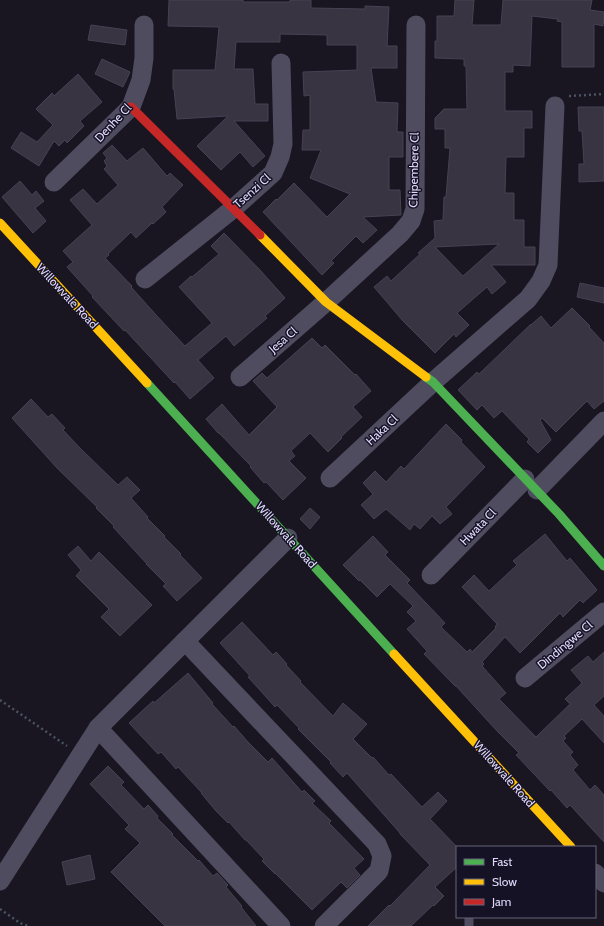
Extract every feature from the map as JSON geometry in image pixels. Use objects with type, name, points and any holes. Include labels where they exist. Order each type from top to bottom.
[{"type":"street","name":"Denhe Cl","points":[[54,182],[131,107],[141,80],[144,58],[144,25]]},
{"type":"street","name":"Chipembere Cl","points":[[326,302],[400,234],[411,221],[415,209],[416,25]]},
{"type":"street","name":"Tsenzi Cl","points":[[145,279],[234,208],[273,172],[280,157],[283,144],[281,63]]},
{"type":"street","name":"Haka Cl","points":[[330,478],[433,382],[528,299],[541,281],[548,265],[555,106]]},
{"type":"street","points":[[131,107],[234,208],[326,302],[433,382],[559,514],[604,566]]},
{"type":"street","name":"Willowvale Road","points":[[0,223],[570,846]]},
{"type":"street","name":"Jesa Cl","points":[[240,377],[326,302]]},
{"type":"street","name":"Hwata Cl","points":[[431,575],[531,484],[604,421]]},
{"type":"street","points":[[0,880],[98,728],[288,538]]},
{"type":"street","name":"Dindingwe Cl","points":[[525,678],[604,612]]},
{"type":"street","points":[[185,641],[377,844],[382,856],[379,871],[324,926]]},
{"type":"street","points":[[98,728],[281,926]]},
{"type":"street","points":[[596,874],[604,883]]},
{"type":"path","points":[[555,106],[569,96],[604,94]]},
{"type":"path","points":[[0,700],[81,754]]},
{"type":"path","points":[[0,909],[20,924],[28,926]]},
{"type":"building","points":[[169,0],[243,0],[243,2],[290,2],[290,0],[311,0],[311,8],[365,9],[365,6],[389,7],[387,46],[397,46],[397,68],[371,68],[376,102],[398,103],[397,132],[403,132],[403,157],[389,157],[389,190],[400,190],[401,215],[363,217],[377,230],[363,243],[356,236],[331,261],[334,263],[322,275],[263,212],[294,183],[327,217],[350,194],[310,178],[321,150],[302,150],[303,130],[310,130],[310,95],[304,96],[303,72],[357,70],[357,45],[327,45],[327,35],[280,34],[280,42],[236,42],[234,69],[253,69],[255,104],[268,104],[268,121],[234,121],[265,156],[253,167],[240,152],[221,170],[197,146],[228,116],[177,119],[173,89],[173,70],[215,70],[219,27],[168,26]]},
{"type":"building","points":[[455,0],[474,0],[472,25],[501,25],[503,0],[592,0],[590,10],[604,12],[603,26],[594,24],[594,67],[562,67],[562,22],[557,21],[558,19],[532,16],[530,66],[513,65],[513,72],[505,72],[505,111],[532,111],[532,128],[524,128],[524,157],[506,157],[505,193],[514,193],[514,220],[524,220],[524,247],[535,247],[535,265],[491,265],[506,282],[492,294],[487,287],[457,313],[469,325],[456,337],[454,334],[435,353],[403,321],[374,287],[387,276],[391,281],[420,254],[418,253],[435,238],[434,221],[443,220],[444,197],[446,197],[450,148],[445,148],[445,129],[435,129],[435,118],[444,109],[467,109],[466,66],[464,66],[464,59],[435,58],[437,16],[454,16]],"holes":[[[499,244],[463,276],[435,247]]]},
{"type":"building","points":[[91,25],[127,30],[125,45],[88,40]]},
{"type":"building","points":[[102,59],[130,72],[123,87],[95,74]]},
{"type":"building","points":[[78,74],[102,102],[80,121],[84,126],[67,143],[65,140],[59,146],[54,141],[39,166],[11,148],[21,132],[37,142],[53,125],[36,109],[52,93],[54,96]]},
{"type":"building","points":[[578,107],[604,107],[604,181],[579,182],[579,164],[584,164],[582,131],[579,131]]},
{"type":"building","points":[[112,145],[127,161],[143,148],[167,176],[170,173],[183,185],[162,207],[166,212],[136,238],[131,232],[105,258],[185,346],[212,323],[179,287],[219,254],[211,246],[224,233],[285,298],[265,316],[267,318],[234,346],[226,336],[198,360],[214,378],[190,399],[92,297],[93,296],[67,267],[73,262],[63,251],[92,225],[70,200],[83,189],[97,204],[118,185],[104,169],[107,166],[104,161],[107,158],[103,153]]},
{"type":"building","points":[[20,181],[32,195],[36,191],[44,201],[35,208],[46,221],[33,233],[2,197]]},
{"type":"building","points":[[580,283],[604,288],[604,303],[577,297]]},
{"type":"building","points":[[572,308],[604,343],[604,401],[594,409],[587,401],[556,432],[542,418],[540,420],[551,440],[538,453],[527,442],[529,439],[502,411],[494,418],[482,405],[477,410],[458,390],[477,372],[479,374],[541,316],[551,328]]},
{"type":"building","points":[[312,338],[322,348],[325,345],[355,375],[356,374],[371,391],[353,407],[362,417],[328,452],[310,433],[291,451],[295,456],[289,461],[306,478],[283,500],[266,482],[264,483],[250,467],[251,466],[206,419],[222,404],[249,435],[277,407],[253,381],[262,373],[267,378]]},
{"type":"building","points":[[31,399],[48,417],[52,414],[65,428],[63,430],[118,485],[127,477],[140,490],[131,498],[148,517],[147,518],[202,578],[177,601],[163,586],[166,584],[146,564],[113,527],[114,526],[96,508],[97,507],[57,468],[12,418]]},
{"type":"building","points":[[446,424],[485,467],[446,507],[452,514],[440,524],[432,516],[420,529],[414,524],[410,530],[386,509],[374,519],[361,505],[373,494],[363,483],[375,471],[386,482],[401,466],[404,469]]},
{"type":"building","points":[[310,508],[320,517],[310,529],[300,519]]},
{"type":"building","points":[[545,534],[567,561],[570,558],[597,590],[583,603],[580,600],[563,617],[560,613],[520,653],[505,637],[482,662],[484,664],[482,666],[506,693],[499,699],[536,737],[570,704],[565,699],[582,683],[571,670],[588,656],[593,662],[604,652],[604,696],[594,705],[604,716],[604,743],[582,719],[564,736],[566,738],[563,741],[573,752],[570,755],[578,765],[573,770],[590,790],[595,785],[604,795],[604,842],[570,805],[567,808],[551,790],[550,791],[516,755],[519,753],[424,654],[427,651],[407,629],[416,621],[407,612],[413,606],[390,584],[377,597],[343,565],[373,536],[388,552],[385,555],[410,580],[407,583],[445,623],[441,627],[467,652],[470,649],[472,652],[496,628],[495,627],[497,624],[462,587],[474,575],[489,591],[517,565],[513,561]]},
{"type":"building","points":[[78,546],[91,561],[99,552],[152,605],[120,636],[101,617],[109,609],[76,576],[81,570],[68,555]]},
{"type":"building","points":[[242,622],[273,655],[276,652],[301,681],[300,682],[333,716],[343,703],[367,724],[353,739],[372,758],[373,757],[389,775],[391,774],[422,807],[438,792],[447,801],[430,819],[456,846],[456,868],[435,887],[444,896],[411,926],[368,926],[430,865],[400,834],[347,773],[343,777],[330,763],[331,762],[298,729],[299,728],[277,705],[275,707],[248,677],[250,676],[220,643]]},
{"type":"building","points":[[188,673],[213,703],[212,704],[233,727],[234,726],[268,762],[272,758],[302,792],[304,790],[315,801],[312,803],[331,821],[329,823],[364,859],[354,868],[360,875],[347,888],[341,882],[312,910],[262,861],[264,859],[229,822],[228,823],[216,811],[178,767],[176,769],[161,752],[158,754],[129,723],[153,701],[154,703]]},
{"type":"building","points":[[108,766],[124,782],[121,785],[144,809],[148,805],[158,816],[157,818],[173,834],[172,835],[198,861],[199,860],[213,876],[217,873],[228,885],[226,887],[256,926],[165,926],[111,872],[140,843],[125,829],[129,825],[90,784]]},
{"type":"building","points":[[90,855],[95,879],[67,885],[62,862]]},
{"type":"traffic: fast","points":[[426,377],[433,382],[559,514],[604,566]]},
{"type":"traffic: fast","points":[[147,383],[394,654]]},
{"type":"traffic: slow","points":[[0,223],[147,383]]},
{"type":"traffic: slow","points":[[260,235],[326,302],[426,377]]},
{"type":"traffic: slow","points":[[394,654],[570,846]]},
{"type":"traffic: jam","points":[[131,107],[260,235]]}]
